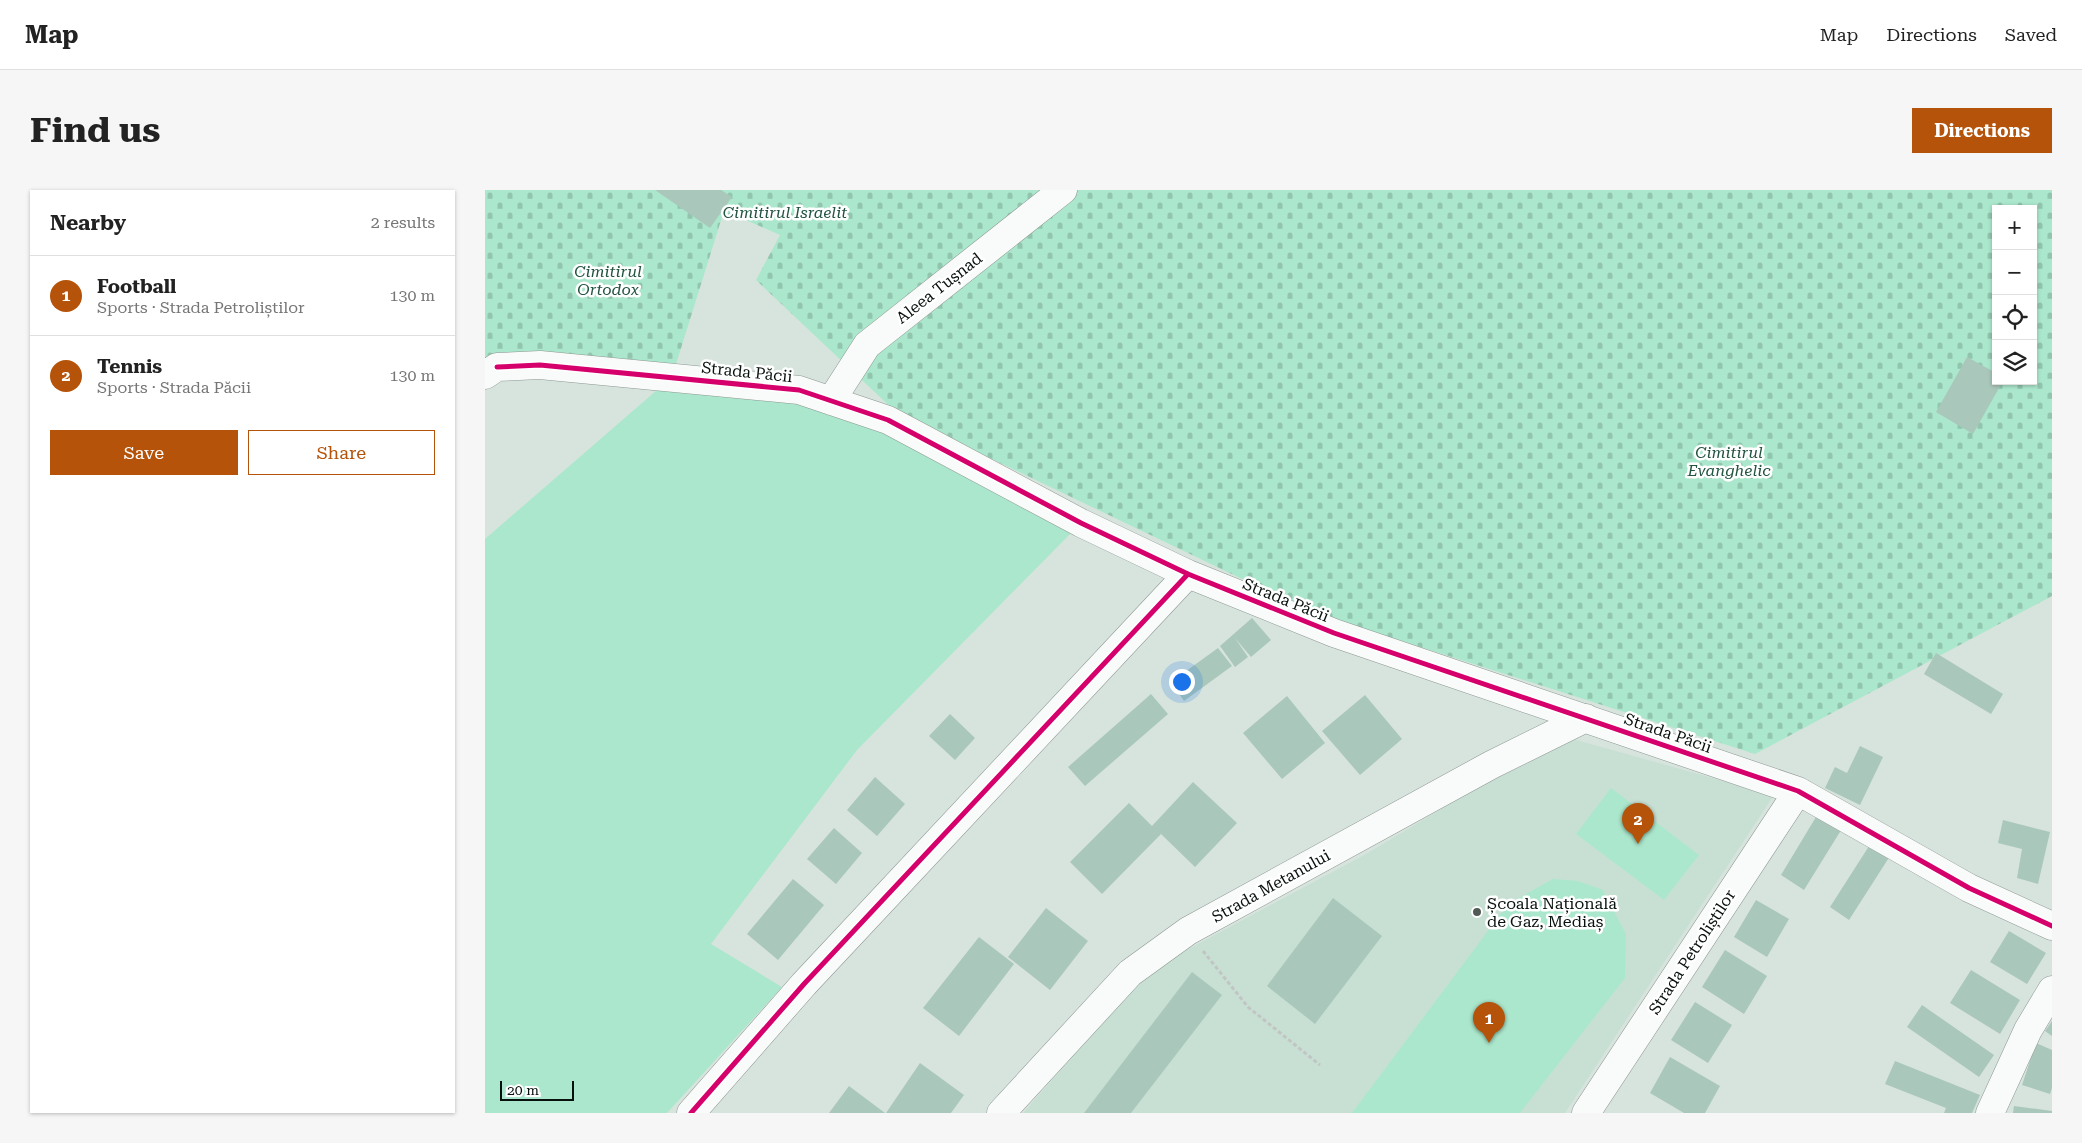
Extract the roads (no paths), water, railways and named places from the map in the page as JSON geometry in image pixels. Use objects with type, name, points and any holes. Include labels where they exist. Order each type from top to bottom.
[{"type":"street","name":"Aleea Tușnad","points":[[831,401],[867,345],[1063,190]]},
{"type":"street","name":"Strada Păcii","points":[[491,371],[540,365],[799,390],[888,420],[1081,523],[1188,574],[1333,633],[1798,791],[1969,888],[2052,926]]},
{"type":"street","points":[[691,1113],[804,984],[1188,574]]},
{"type":"street","name":"Strada Metanului","points":[[1001,1113],[1130,973],[1188,931],[1491,764],[1586,718]]},
{"type":"street","name":"Strada Petroliștilor","points":[[1586,1113],[1798,791]]},
{"type":"street","points":[[1990,1113],[2028,1030],[2052,990]]},
{"type":"place","name":"Tennis","points":[[1638,844]]},
{"type":"place","name":"Școala Națională de Gaz, Mediaș","points":[[1477,912]]},
{"type":"place","name":"Football","points":[[1489,1043]]},
{"type":"park label","name":"Cimitirul Israelit","points":[[785,212]]},
{"type":"park label","name":"Cimitirul Ortodox","points":[[608,280]]},
{"type":"park label","name":"Cimitirul Evanghelic","points":[[1729,461]]}]
